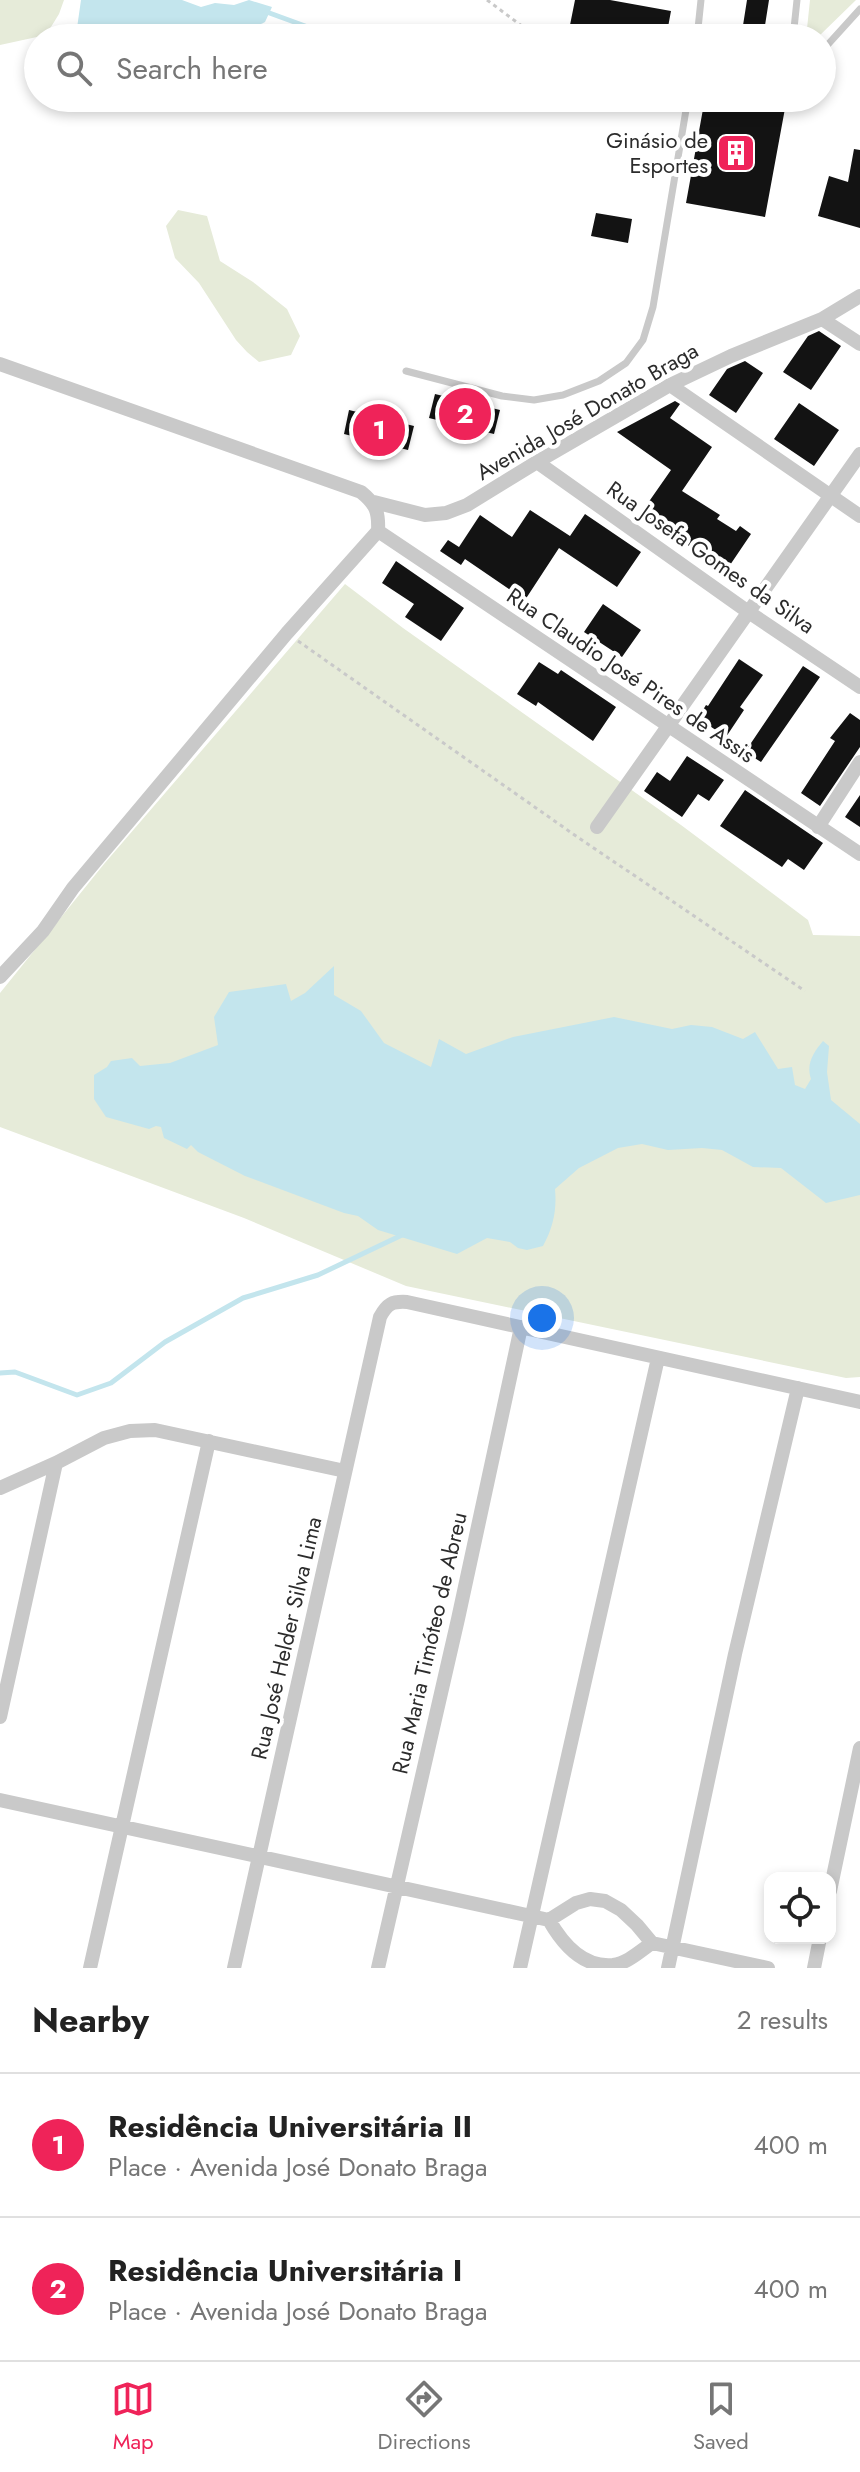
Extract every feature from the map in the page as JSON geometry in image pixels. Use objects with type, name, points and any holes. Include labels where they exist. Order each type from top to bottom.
[{"type":"street","name":"Avenida José Donato Braga","points":[[0,364],[361,492],[374,502],[425,515],[446,513],[467,505],[670,385],[822,319],[860,296]]},
{"type":"street","points":[[822,319],[860,344]]},
{"type":"street","points":[[670,385],[860,516]]},
{"type":"street","points":[[597,827],[860,454]]},
{"type":"street","name":"Rua Josefa Gomes da Silva","points":[[537,462],[860,687]]},
{"type":"street","points":[[0,977],[43,931],[73,888],[287,633],[378,531],[379,516],[374,502]]},
{"type":"street","name":"Rua Claudio José Pires de Assis","points":[[378,531],[860,854]]},
{"type":"street","points":[[818,827],[860,762]]},
{"type":"street","name":"Rua José Helder Silva Lima","points":[[234,1968],[380,1317],[386,1306],[394,1302],[407,1302],[521,1327]]},
{"type":"street","points":[[521,1327],[860,1402]]},
{"type":"street","name":"Rua Maria Timóteo de Abreu","points":[[378,1968],[521,1327]]},
{"type":"street","points":[[520,1968],[658,1358]]},
{"type":"street","points":[[668,1968],[735,1654],[798,1388]]},
{"type":"street","points":[[0,1488],[104,1438],[130,1431],[155,1430],[345,1471]]},
{"type":"street","points":[[90,1968],[209,1441]]},
{"type":"street","points":[[0,1717],[56,1463]]},
{"type":"street","points":[[834,1872],[860,1748]]},
{"type":"street","points":[[0,1800],[531,1915],[549,1920],[561,1941],[575,1954],[597,1963],[613,1965],[631,1958],[652,1943]]},
{"type":"street","points":[[549,1920],[576,1903],[590,1899],[605,1901],[621,1910],[652,1943],[768,1968]]},
{"type":"street","points":[[814,1968],[819,1944]]},
{"type":"lane","points":[[698,24],[701,0]]},
{"type":"lane","points":[[794,24],[797,0]]},
{"type":"lane","points":[[836,36],[860,9]]},
{"type":"lane","points":[[406,371],[502,396],[534,400],[563,395],[599,381],[626,363],[643,340],[653,307],[686,112]]},
{"type":"path","points":[[487,0],[519,24]]},
{"type":"path","points":[[287,633],[576,836],[805,991]]},
{"type":"green space","points":[[0,0],[64,0],[53,24],[24,24],[24,40],[0,45]]},
{"type":"green space","points":[[810,0],[856,0],[831,24],[807,24]]},
{"type":"green space","points":[[178,210],[207,216],[220,261],[287,309],[300,336],[291,355],[259,362],[236,340],[199,283],[175,258],[166,226]]},
{"type":"green space","points":[[345,584],[808,920],[813,935],[860,936],[860,1377],[846,1378],[406,1286],[244,1218],[0,1127],[0,993],[104,864]]},
{"type":"water","points":[[81,0],[182,0],[201,7],[215,3],[234,5],[249,0],[272,7],[265,22],[260,24],[78,24]]},
{"type":"water","points":[[334,966],[334,995],[361,1011],[384,1043],[431,1067],[439,1039],[466,1054],[513,1037],[614,1017],[672,1029],[691,1025],[712,1027],[743,1039],[755,1032],[778,1069],[792,1067],[795,1085],[805,1089],[811,1079],[811,1059],[823,1041],[829,1046],[827,1072],[831,1100],[860,1124],[860,1195],[826,1203],[781,1168],[753,1167],[722,1150],[668,1150],[642,1144],[618,1148],[579,1168],[555,1189],[554,1219],[543,1246],[527,1250],[510,1242],[487,1238],[457,1254],[378,1230],[358,1216],[245,1176],[198,1152],[191,1145],[187,1149],[164,1138],[161,1127],[149,1129],[106,1117],[94,1099],[94,1075],[111,1061],[132,1058],[140,1066],[170,1063],[218,1045],[214,1017],[229,992],[286,984],[291,1001],[305,993]]},
{"type":"building","points":[[575,0],[610,0],[671,11],[669,24],[570,24]]},
{"type":"building","points":[[747,0],[769,0],[765,24],[743,24]]},
{"type":"building","name":"Ginásio de Esportes","points":[[702,112],[784,112],[765,217],[686,203]]},
{"type":"building","points":[[854,149],[860,150],[860,228],[818,216],[829,176],[848,182]]},
{"type":"building","points":[[596,213],[632,219],[628,243],[591,236]]},
{"type":"building","points":[[819,331],[841,346],[811,390],[783,372],[808,336]]},
{"type":"building","points":[[745,361],[763,373],[736,413],[709,395],[727,369]]},
{"type":"building","points":[[435,394],[500,410],[494,434],[429,418]]},
{"type":"building","points":[[675,401],[680,404],[670,418],[712,447],[682,491],[720,515],[717,519],[736,531],[740,526],[751,534],[728,568],[716,559],[714,563],[641,513],[671,470],[617,432]]},
{"type":"building","points":[[799,403],[839,430],[814,466],[774,439]]},
{"type":"building","points":[[349,410],[414,426],[408,450],[344,434]]},
{"type":"building","points":[[530,510],[570,536],[585,514],[641,552],[617,587],[559,548],[525,600],[465,559],[461,565],[440,551],[448,540],[459,547],[480,515],[512,537]]},
{"type":"building","points":[[396,561],[464,608],[441,641],[405,617],[414,604],[382,583]]},
{"type":"building","points":[[603,604],[641,630],[622,657],[584,632]]},
{"type":"building","points":[[739,659],[763,675],[740,707],[744,710],[726,737],[698,718]]},
{"type":"building","points":[[539,662],[558,674],[561,670],[616,707],[593,741],[538,702],[536,706],[517,694]]},
{"type":"building","points":[[803,666],[820,677],[761,762],[745,752]]},
{"type":"building","points":[[850,713],[860,720],[860,747],[820,806],[801,793],[835,741],[830,738]]},
{"type":"building","points":[[687,756],[724,780],[709,801],[698,794],[682,817],[644,791],[657,772],[670,781]]},
{"type":"building","points":[[745,790],[823,843],[804,870],[788,859],[782,867],[720,826]]},
{"type":"building","points":[[860,795],[860,827],[845,817]]},
{"type":"waterway","points":[[264,11],[300,24]]},
{"type":"waterway","points":[[0,1373],[15,1372],[77,1395],[111,1383],[165,1342],[243,1298],[318,1275],[402,1235]]},
{"type":"place","name":"Ginásio de Esportes","points":[[736,153]]},
{"type":"place","name":"Residência Universitária I","points":[[465,414]]},
{"type":"place","name":"Residência Universitária II","points":[[379,430]]}]
